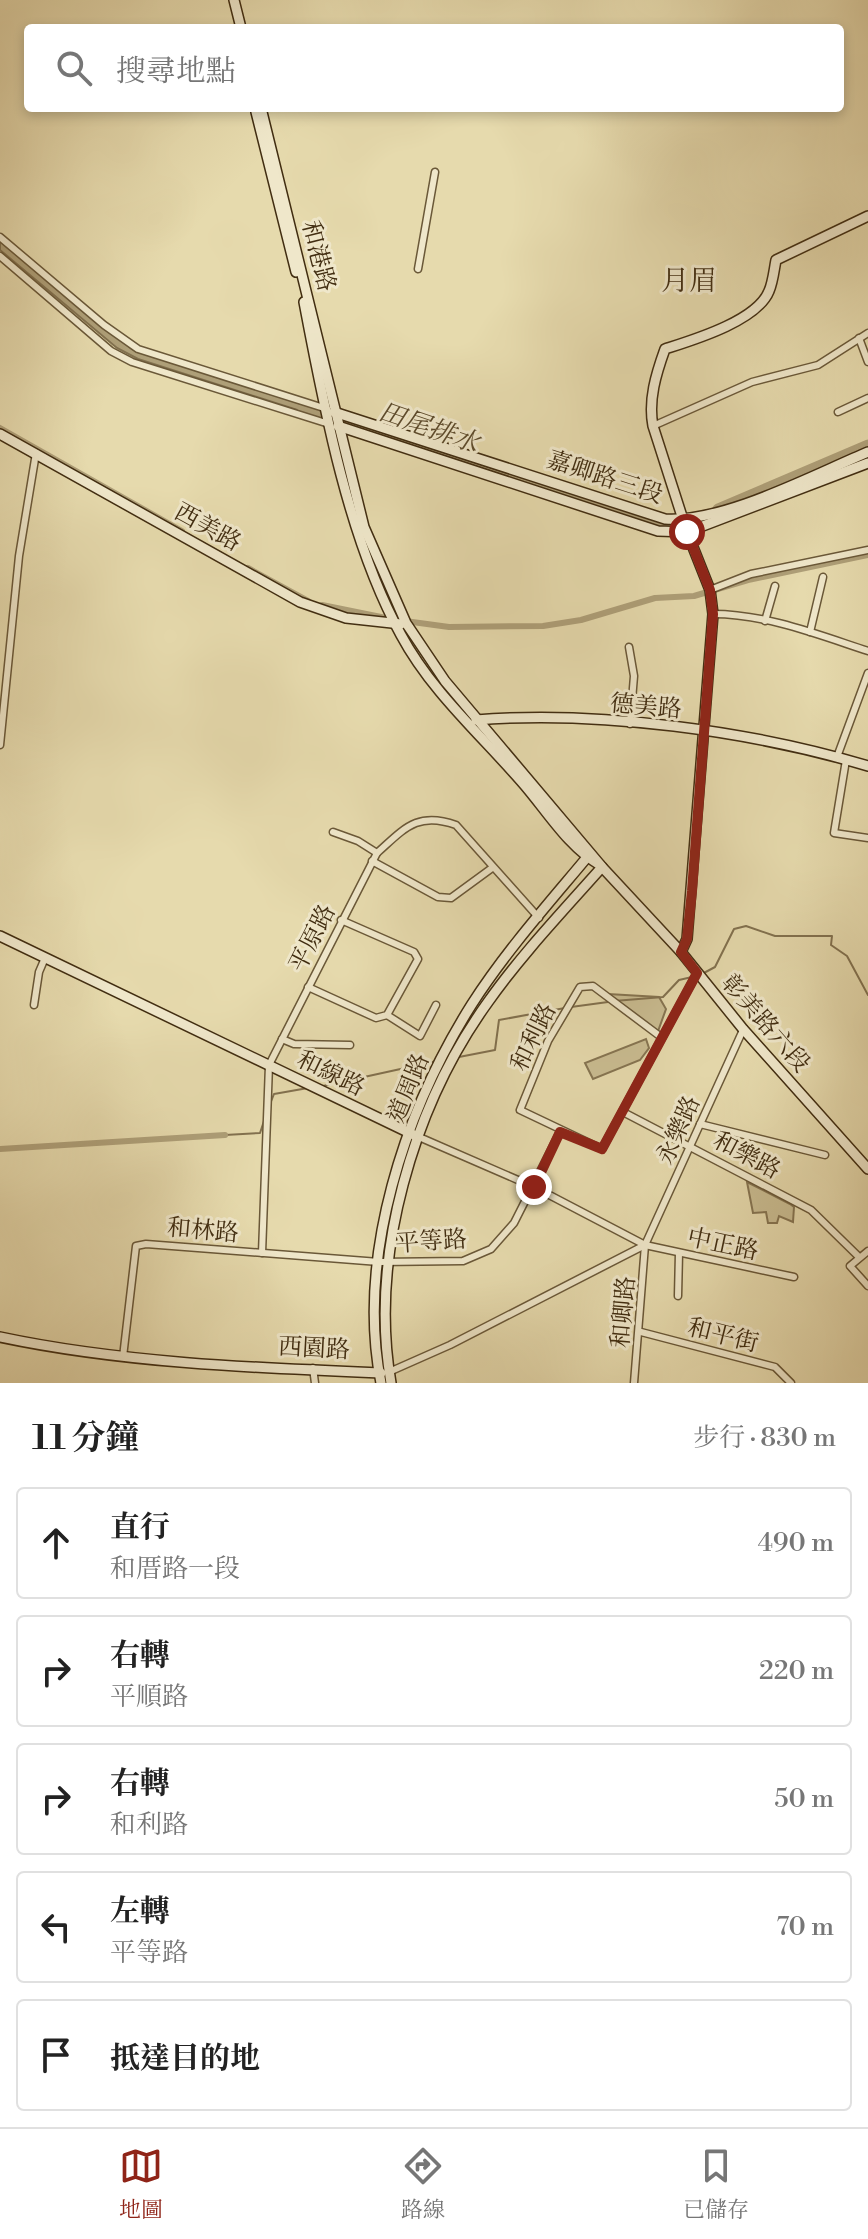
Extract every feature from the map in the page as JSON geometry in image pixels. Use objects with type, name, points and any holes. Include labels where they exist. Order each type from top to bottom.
[{"type":"street","points":[[231,0],[234,24]]},
{"type":"street","points":[[231,0],[240,24]]},
{"type":"street","name":"和港路","points":[[256,112],[333,418],[364,527],[400,621]]},
{"type":"street","name":"和港路","points":[[262,112],[333,418]]},
{"type":"street","points":[[418,269],[435,172]]},
{"type":"street","points":[[681,952],[687,939],[713,614],[710,590],[685,527],[653,426],[653,393],[665,349],[733,323],[769,293],[776,260],[868,216]]},
{"type":"street","points":[[0,237],[104,325],[138,349],[333,418]]},
{"type":"street","points":[[0,256],[111,351],[132,362],[333,418]]},
{"type":"street","points":[[653,426],[752,382],[818,365],[868,333]]},
{"type":"street","points":[[859,338],[868,362]]},
{"type":"street","points":[[132,362],[138,349]]},
{"type":"street","points":[[838,412],[868,398]]},
{"type":"street","name":"嘉卿路三段","points":[[333,418],[685,527],[868,452]]},
{"type":"street","name":"嘉卿路三段","points":[[333,418],[658,531],[685,527],[868,463]]},
{"type":"street","name":"西美路","points":[[0,434],[300,602],[346,618],[400,621]]},
{"type":"street","points":[[0,745],[19,556],[36,453]]},
{"type":"street","points":[[710,590],[751,574],[868,550]]},
{"type":"street","points":[[810,632],[823,577]]},
{"type":"street","points":[[765,621],[775,586]]},
{"type":"street","points":[[713,614],[734,614],[765,621],[868,651]]},
{"type":"street","name":"彰美路六段","points":[[400,621],[465,721],[681,952],[743,1029],[868,1169]]},
{"type":"street","points":[[629,647],[634,676],[630,724]]},
{"type":"street","points":[[868,673],[842,758],[834,833],[868,838]]},
{"type":"street","name":"彰美路六段","points":[[436,676],[479,720],[589,855]]},
{"type":"street","name":"德美路","points":[[465,721],[630,724],[705,731],[868,766]]},
{"type":"street","name":"平原路","points":[[262,1253],[269,1065],[377,853],[398,832],[417,821],[436,818],[456,825],[539,918]]},
{"type":"street","points":[[333,832],[358,841],[377,853]]},
{"type":"street","name":"道周路","points":[[391,1383],[383,1376],[384,1262],[415,1136],[446,1048],[500,963],[589,855]]},
{"type":"street","points":[[372,861],[438,897],[451,898],[492,868]]},
{"type":"street","name":"道周路","points":[[415,1136],[486,1004],[531,946],[602,867]]},
{"type":"street","points":[[308,987],[376,1018],[387,1015],[418,959],[414,952],[341,920]]},
{"type":"street","name":"和線路","points":[[0,936],[415,1136],[534,1187],[645,1245]]},
{"type":"street","points":[[34,1005],[39,972],[45,958]]},
{"type":"street","points":[[623,1112],[697,973]]},
{"type":"street","name":"和利路","points":[[623,1112],[602,1149],[523,1113],[519,1105],[548,1041],[580,987],[593,986],[661,1037]]},
{"type":"street","points":[[387,1015],[420,1036],[436,1005]]},
{"type":"street","name":"永樂路","points":[[645,1245],[743,1029]]},
{"type":"street","points":[[282,1039],[294,1044],[350,1045]]},
{"type":"street","name":"和樂路","points":[[623,1112],[811,1210],[859,1257]]},
{"type":"street","points":[[700,1124],[825,1155]]},
{"type":"street","name":"平等路","points":[[384,1262],[463,1261],[476,1257],[503,1237],[534,1187],[560,1132]]},
{"type":"street","name":"中正路","points":[[645,1245],[794,1277]]},
{"type":"street","name":"和卿路","points":[[634,1383],[641,1332],[645,1245]]},
{"type":"street","name":"西園路","points":[[0,1337],[55,1349],[123,1357],[313,1368],[383,1376],[645,1245]]},
{"type":"street","name":"和林路","points":[[123,1357],[136,1246],[384,1262]]},
{"type":"street","points":[[868,1251],[850,1266],[868,1286]]},
{"type":"street","points":[[678,1296],[679,1253]]},
{"type":"street","name":"和平街","points":[[641,1332],[775,1367],[791,1383]]},
{"type":"street","points":[[313,1368],[315,1383]]},
{"type":"shaded area","points":[[0,241],[132,349],[314,408],[316,416],[138,359],[117,348],[0,250]]},
{"type":"shaded area","points":[[608,994],[659,997],[666,1009],[657,1034]]},
{"type":"shaded area","points":[[646,1039],[649,1048],[640,1060],[593,1079],[585,1063]]},
{"type":"shaded area","points":[[747,1182],[794,1207],[793,1222],[779,1216],[777,1223],[768,1223],[766,1212],[753,1213]]},
{"type":"waterway","name":"田尾排水","points":[[303,409],[643,518],[675,526],[691,520]]},
{"type":"waterway","points":[[0,428],[182,531]]},
{"type":"waterway","name":"田尾排水","points":[[718,509],[868,445]]},
{"type":"waterway","points":[[405,621],[449,627],[543,626],[581,620],[655,598],[694,596],[748,580],[868,555]]},
{"type":"waterway","points":[[248,568],[308,601]]},
{"type":"waterway","points":[[322,605],[386,618]]},
{"type":"waterway","points":[[702,974],[715,967],[734,929],[746,926],[775,936],[832,936],[831,945],[847,956],[868,995]]},
{"type":"waterway","points":[[614,1001],[663,997],[679,980],[692,977]]},
{"type":"waterway","points":[[571,1007],[608,1002]]},
{"type":"waterway","points":[[459,1057],[495,1050],[499,1020],[565,1008]]},
{"type":"waterway","points":[[323,1086],[437,1061]]},
{"type":"waterway","points":[[270,1104],[274,1094],[308,1088]]},
{"type":"waterway","points":[[225,1135],[260,1133],[264,1121]]},
{"type":"waterway","points":[[0,1149],[225,1135]]},
{"type":"district","name":"月眉","points":[[689,280]]},
{"type":"route","points":[[534,1187],[560,1132],[602,1149],[697,973],[681,952],[687,939],[692,891],[713,614],[710,590],[687,532]]}]
